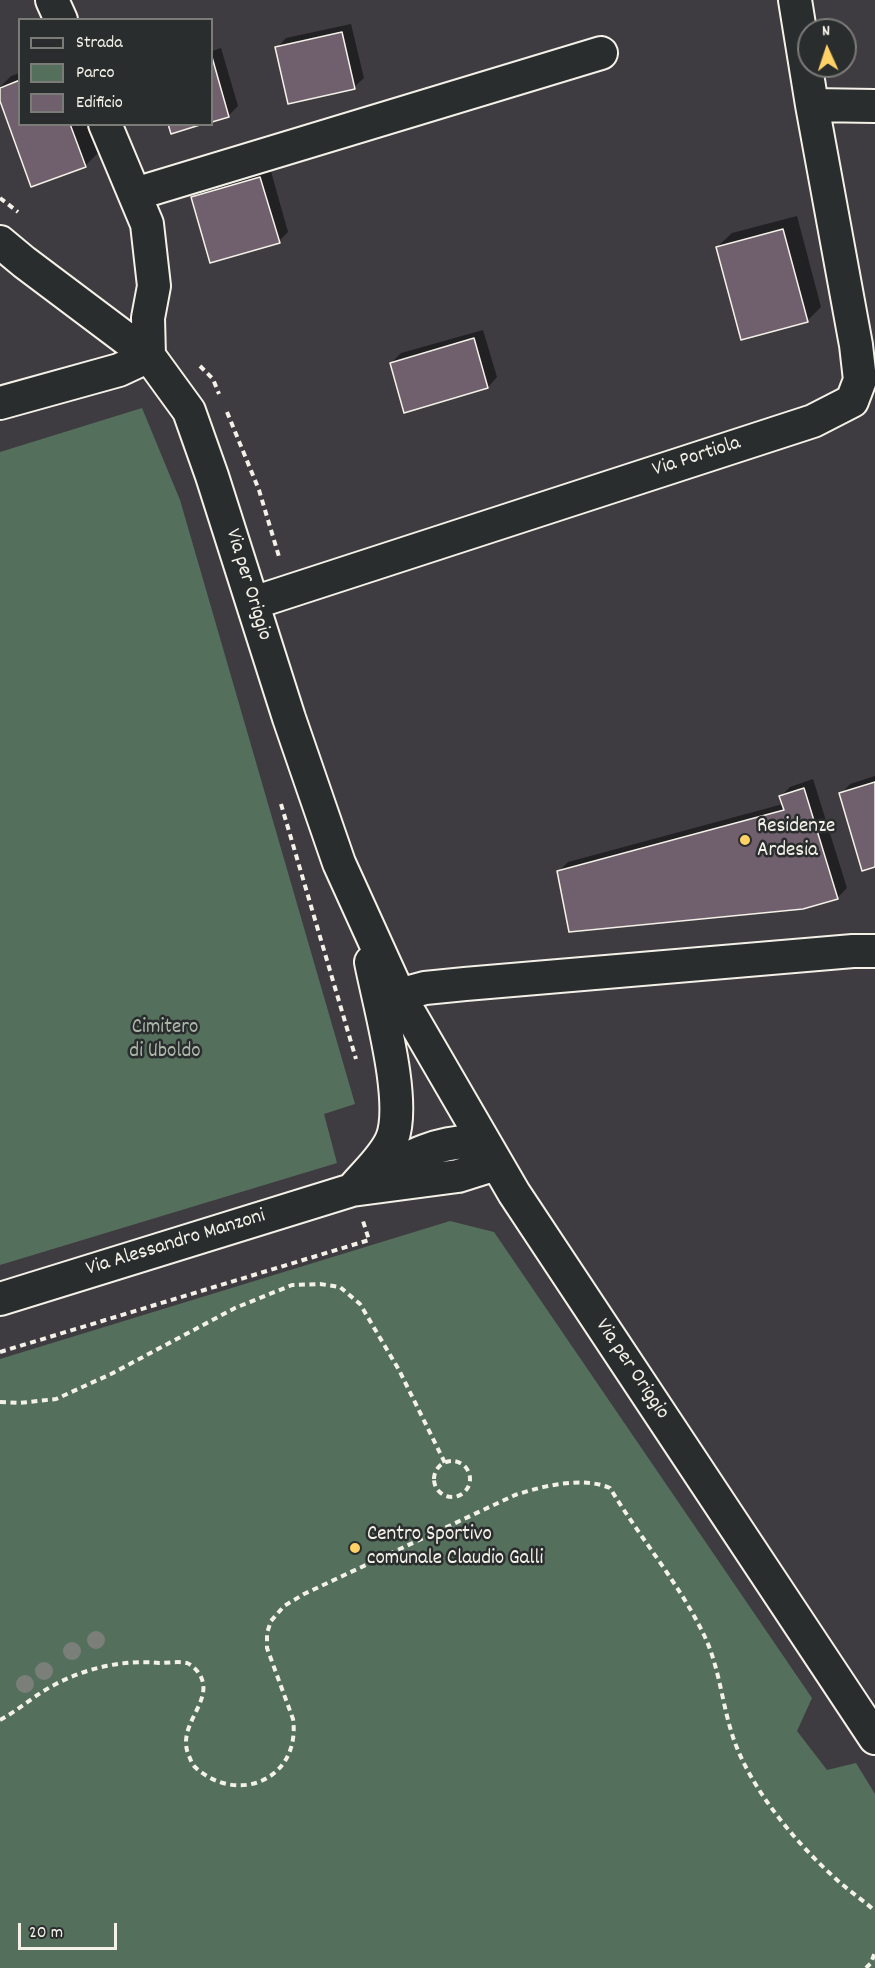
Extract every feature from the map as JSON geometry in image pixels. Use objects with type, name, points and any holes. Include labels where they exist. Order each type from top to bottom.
[{"type":"street","points":[[52,0],[60,18]]},
{"type":"street","name":"Via Portiola","points":[[253,603],[813,421],[852,401],[860,380],[856,345],[795,0]]},
{"type":"street","points":[[135,194],[602,52]]},
{"type":"street","points":[[812,105],[875,106]]},
{"type":"street","points":[[0,403],[119,370],[149,356],[148,318],[154,286],[147,224],[106,126]]},
{"type":"street","name":"Via per Origgio","points":[[0,242],[149,356],[189,411],[213,476],[339,863],[399,995],[490,1154],[527,1213],[875,1738]]},
{"type":"street","points":[[352,1190],[385,1151],[392,1139],[395,1124],[396,1085],[361,913]]},
{"type":"street","points":[[399,995],[425,988],[445,986],[875,951]]},
{"type":"street","name":"Via Alessandro Manzoni","points":[[0,1299],[352,1190],[404,1159],[427,1150],[468,1140],[490,1154]]},
{"type":"path","points":[[0,198],[18,213]]},
{"type":"path","points":[[197,363],[213,379],[222,399]]},
{"type":"path","points":[[226,409],[259,490],[290,592]]},
{"type":"path","points":[[278,794],[356,1060]]},
{"type":"path","points":[[0,1352],[369,1240],[365,1228]]},
{"type":"path","points":[[0,1402],[56,1399],[111,1374],[235,1308],[292,1285],[321,1284],[340,1287],[360,1304],[399,1370],[445,1463]]},
{"type":"path","points":[[456,1462],[470,1473],[469,1485],[457,1497],[440,1493],[435,1483],[436,1471],[445,1463],[456,1462]]},
{"type":"path","points":[[0,1719],[43,1691],[87,1671],[143,1661],[186,1664],[197,1670],[203,1680],[204,1692],[193,1715],[184,1743],[194,1766],[221,1784],[235,1787],[267,1779],[278,1769],[285,1758],[291,1745],[294,1729],[293,1719],[267,1648],[267,1633],[271,1621],[284,1606],[304,1594],[515,1494],[543,1486],[586,1482],[599,1484],[610,1488],[679,1591],[705,1637],[723,1694],[734,1740],[755,1782],[792,1833],[822,1866],[875,1911]]},
{"type":"path","points":[[866,1968],[871,1963],[875,1952]]},
{"type":"green space","name":"Cimitero di Uboldo","points":[[142,408],[180,500],[355,1104],[324,1114],[337,1163],[0,1265],[0,452]]},
{"type":"green space","name":"Centro Sportivo comunale Claudio Galli","points":[[450,1221],[494,1232],[812,1698],[797,1731],[827,1770],[856,1763],[875,1794],[875,1968],[0,1968],[0,1359]]},
{"type":"building","points":[[342,32],[355,89],[288,104],[275,47]]},
{"type":"building","points":[[213,61],[229,117],[213,122]]},
{"type":"building","points":[[18,81],[18,126],[71,126],[86,167],[31,187],[0,101],[0,88]]},
{"type":"building","points":[[169,126],[197,126],[171,134]]},
{"type":"building","points":[[260,177],[280,243],[210,263],[191,197]]},
{"type":"building","points":[[783,229],[808,322],[741,340],[716,247]]},
{"type":"building","points":[[474,338],[488,388],[404,413],[390,363]]},
{"type":"building","points":[[875,782],[875,867],[862,871],[839,793]]},
{"type":"building","name":"Residenze Ardesia","points":[[804,788],[838,899],[803,909],[569,932],[557,871],[784,810],[779,796]]},
{"type":"place","name":"Residenze Ardesia","points":[[745,840]]},
{"type":"place","name":"Centro Sportivo comunale Claudio Galli","points":[[355,1548]]}]
